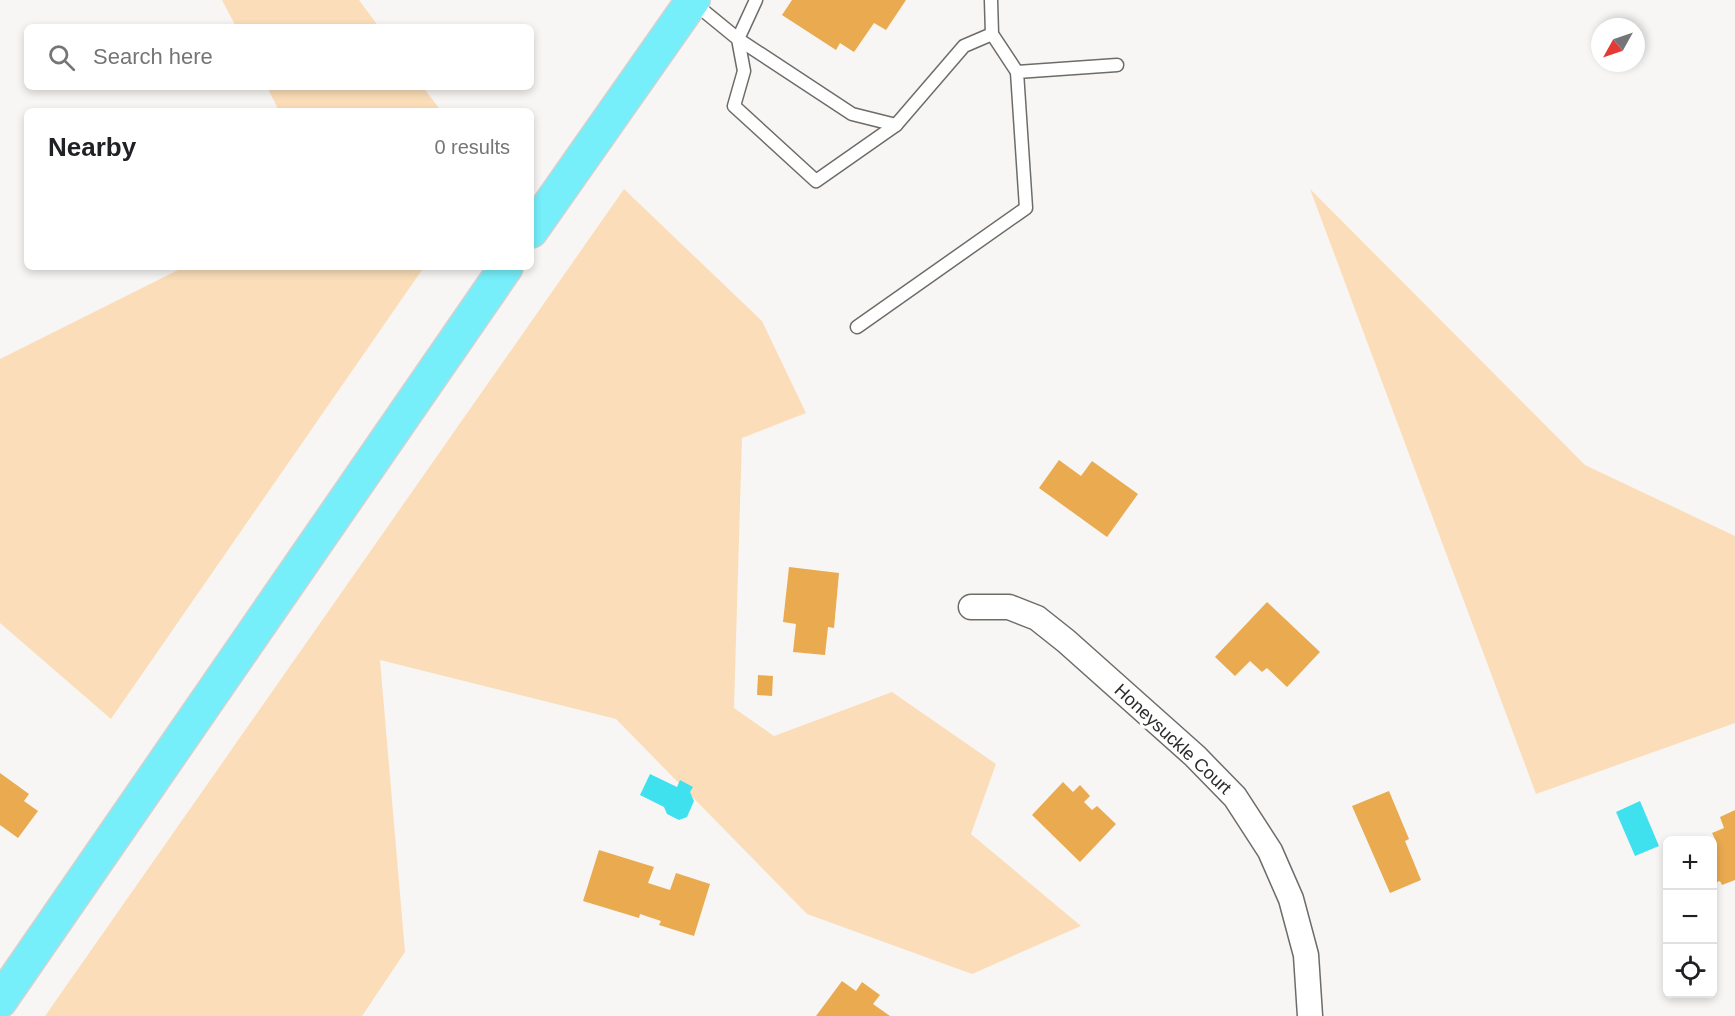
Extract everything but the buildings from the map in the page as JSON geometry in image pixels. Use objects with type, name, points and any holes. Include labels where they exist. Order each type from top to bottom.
[{"type":"highway","points":[[534,227],[692,1]]},
{"type":"highway","points":[[0,1000],[504,270]]},
{"type":"street","name":"Honeysuckle Court","points":[[971,607],[1009,607],[1037,618],[1195,756],[1235,797],[1270,851],[1291,899],[1306,955],[1310,1016]]},
{"type":"lane","points":[[756,0],[738,39],[744,71],[734,106],[816,181],[896,125],[964,46],[992,34]]},
{"type":"lane","points":[[857,327],[1026,208],[1017,72],[992,34],[992,0]]},
{"type":"lane","points":[[692,1],[738,39],[852,114],[896,125]]},
{"type":"lane","points":[[1017,72],[1117,65]]},
{"type":"shaded area","points":[[222,0],[359,0],[377,24],[234,24]]},
{"type":"shaded area","points":[[268,90],[425,90],[439,108],[278,108]]},
{"type":"shaded area","points":[[624,189],[762,321],[806,413],[742,438],[734,708],[774,736],[892,692],[996,764],[971,834],[1081,926],[972,974],[807,914],[616,719],[380,660],[405,952],[362,1016],[45,1016]]},
{"type":"shaded area","points":[[1310,189],[1585,465],[1735,536],[1735,723],[1536,794]]},
{"type":"shaded area","points":[[178,270],[422,270],[111,719],[0,623],[0,359]]},
{"type":"water","points":[[650,774],[677,787],[680,780],[693,787],[690,792],[694,801],[687,817],[679,820],[667,814],[664,807],[640,795]]},
{"type":"water","points":[[1640,801],[1659,846],[1635,856],[1616,812]]}]
